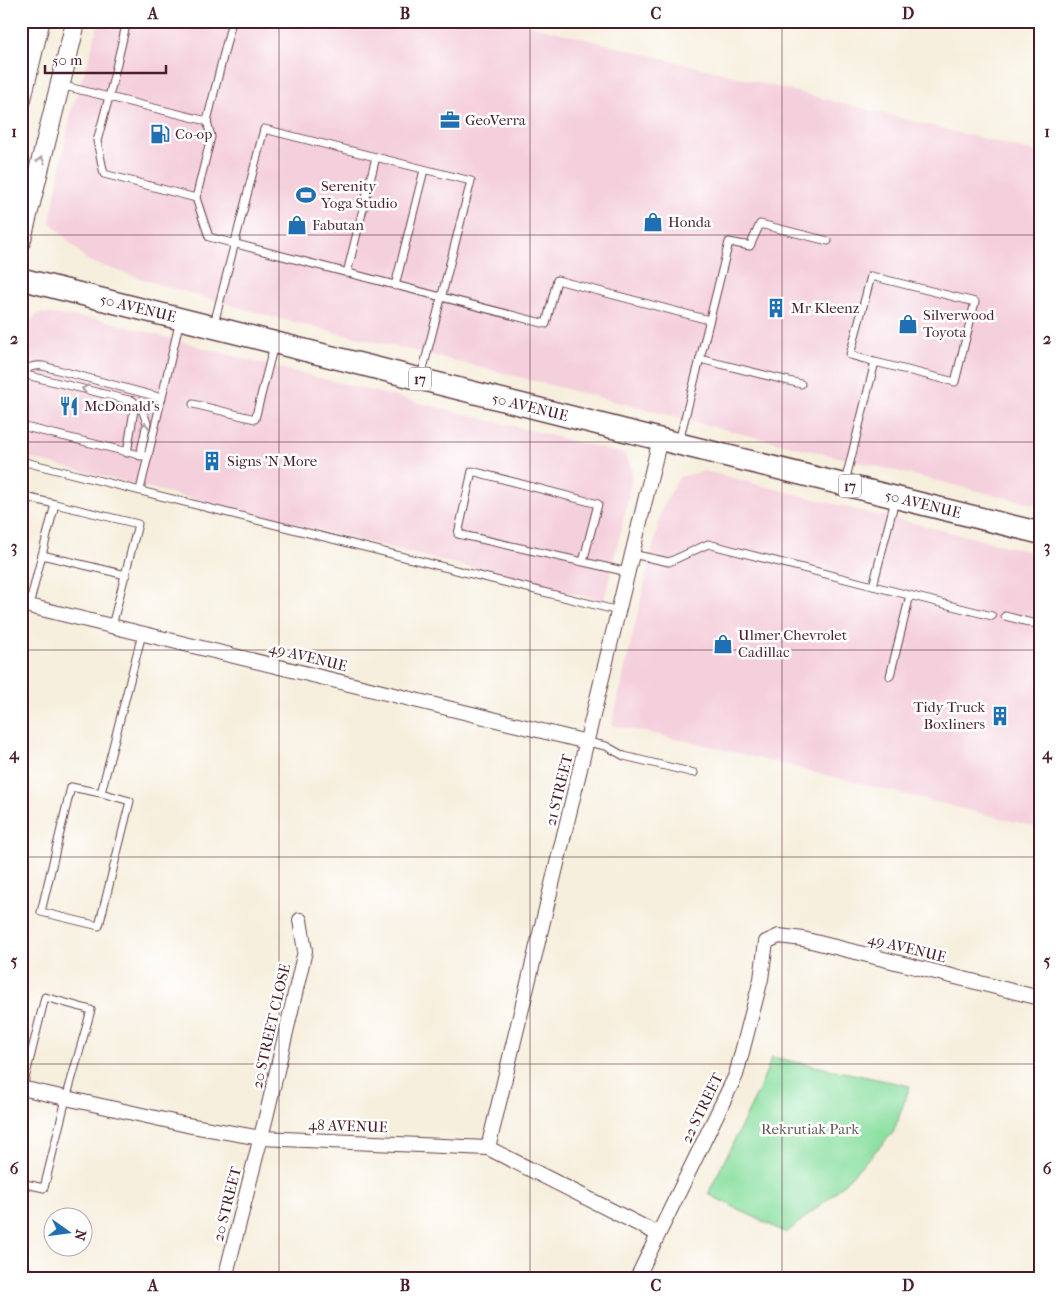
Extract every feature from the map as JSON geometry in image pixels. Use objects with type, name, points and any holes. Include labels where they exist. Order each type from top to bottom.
[{"type":"main road","name":"50 AVENUE","points":[[21,279],[1040,533]]},
{"type":"street","points":[[21,101],[25,68],[40,21]]},
{"type":"street","points":[[21,241],[76,21]]},
{"type":"street","name":"21 STREET","points":[[488,1148],[632,554],[669,442]]},
{"type":"street","name":"49 AVENUE","points":[[25,605],[587,742]]},
{"type":"street","name":"20 STREET CLOSE","points":[[261,1138],[305,951],[300,920]]},
{"type":"street","name":"49 AVENUE","points":[[766,942],[779,936],[803,939],[1040,998]]},
{"type":"street","name":"22 STREET","points":[[637,1278],[736,1075],[761,979],[766,942]]},
{"type":"street","name":"48 AVENUE","points":[[22,1090],[261,1138],[488,1148],[658,1234]]},
{"type":"street","name":"20 STREET","points":[[225,1278],[261,1138]]},
{"type":"lane","points":[[127,21],[97,141],[104,174],[196,198]]},
{"type":"lane","points":[[232,21],[207,121],[211,137],[196,198],[209,238],[546,324],[557,280],[709,320]]},
{"type":"lane","points":[[60,85],[207,121]]},
{"type":"lane","points":[[213,327],[264,129],[471,181],[421,379]]},
{"type":"lane","points":[[347,273],[376,158]]},
{"type":"lane","points":[[395,286],[424,170]]},
{"type":"lane","points":[[669,442],[700,359],[729,242],[750,246],[760,224],[828,241]]},
{"type":"lane","points":[[871,276],[975,302],[955,382],[875,362],[850,355],[871,276]]},
{"type":"lane","points":[[140,490],[180,318]]},
{"type":"lane","points":[[193,404],[254,419],[275,342]]},
{"type":"lane","points":[[700,359],[801,384]]},
{"type":"lane","points":[[845,485],[875,362]]},
{"type":"lane","points":[[140,456],[147,423],[142,409],[133,401],[22,375],[32,366],[43,366],[162,398]]},
{"type":"lane","points":[[127,453],[134,410],[133,401]]},
{"type":"lane","points":[[21,426],[148,457]]},
{"type":"lane","points":[[21,461],[618,611]]},
{"type":"lane","points":[[584,562],[598,504],[472,471],[458,534],[628,572]]},
{"type":"lane","points":[[21,496],[138,524],[112,626]]},
{"type":"lane","points":[[873,586],[895,498]]},
{"type":"lane","points":[[25,605],[42,554],[55,504]]},
{"type":"lane","points":[[632,554],[669,562],[708,544],[992,616]]},
{"type":"lane","points":[[42,554],[126,575]]},
{"type":"lane","points":[[890,676],[910,595]]},
{"type":"lane","points":[[1005,616],[1040,625]]},
{"type":"lane","points":[[101,793],[142,634]]},
{"type":"lane","points":[[587,742],[606,746],[624,756],[694,773]]},
{"type":"lane","points":[[71,787],[101,793],[130,801],[99,926],[41,912],[71,787]]},
{"type":"lane","points":[[21,1183],[44,1188],[91,1010],[45,997],[22,1090]]},
{"type":"lane","points":[[21,1270],[29,1272],[28,1278]]},
{"type":"shaded area","points":[[21,21],[32,21],[21,63]]},
{"type":"shaded area","points":[[99,21],[514,21],[1040,153],[1040,506],[272,317],[161,285],[88,261],[50,222],[71,111],[88,62]]},
{"type":"shaded area","points":[[39,313],[100,319],[248,360],[625,454],[632,470],[629,496],[604,601],[21,456],[21,330]]},
{"type":"shaded area","points":[[705,471],[1040,554],[1040,828],[713,747],[612,725],[662,508],[679,477]]},
{"type":"green space","name":"Rekrutiak Park","points":[[772,1057],[910,1086],[893,1133],[835,1193],[786,1233],[708,1194],[758,1092]]},
{"type":"place","name":"GeoVerra","points":[[450,120]]},
{"type":"place","name":"Co-op","points":[[160,134]]},
{"type":"place","name":"Serenity Yoga Studio","points":[[306,195]]},
{"type":"place","name":"Honda","points":[[653,222]]},
{"type":"place","name":"Fabutan","points":[[297,225]]},
{"type":"place","name":"Mr Kleenz","points":[[776,308]]},
{"type":"place","name":"Silverwood Toyota","points":[[908,324]]},
{"type":"place","name":"McDonald's","points":[[69,406]]},
{"type":"place","name":"Signs 'N More","points":[[212,461]]},
{"type":"place","name":"Ulmer Chevrolet Cadillac","points":[[723,644]]},
{"type":"place","name":"Tidy Truck Boxliners","points":[[1000,716]]}]
